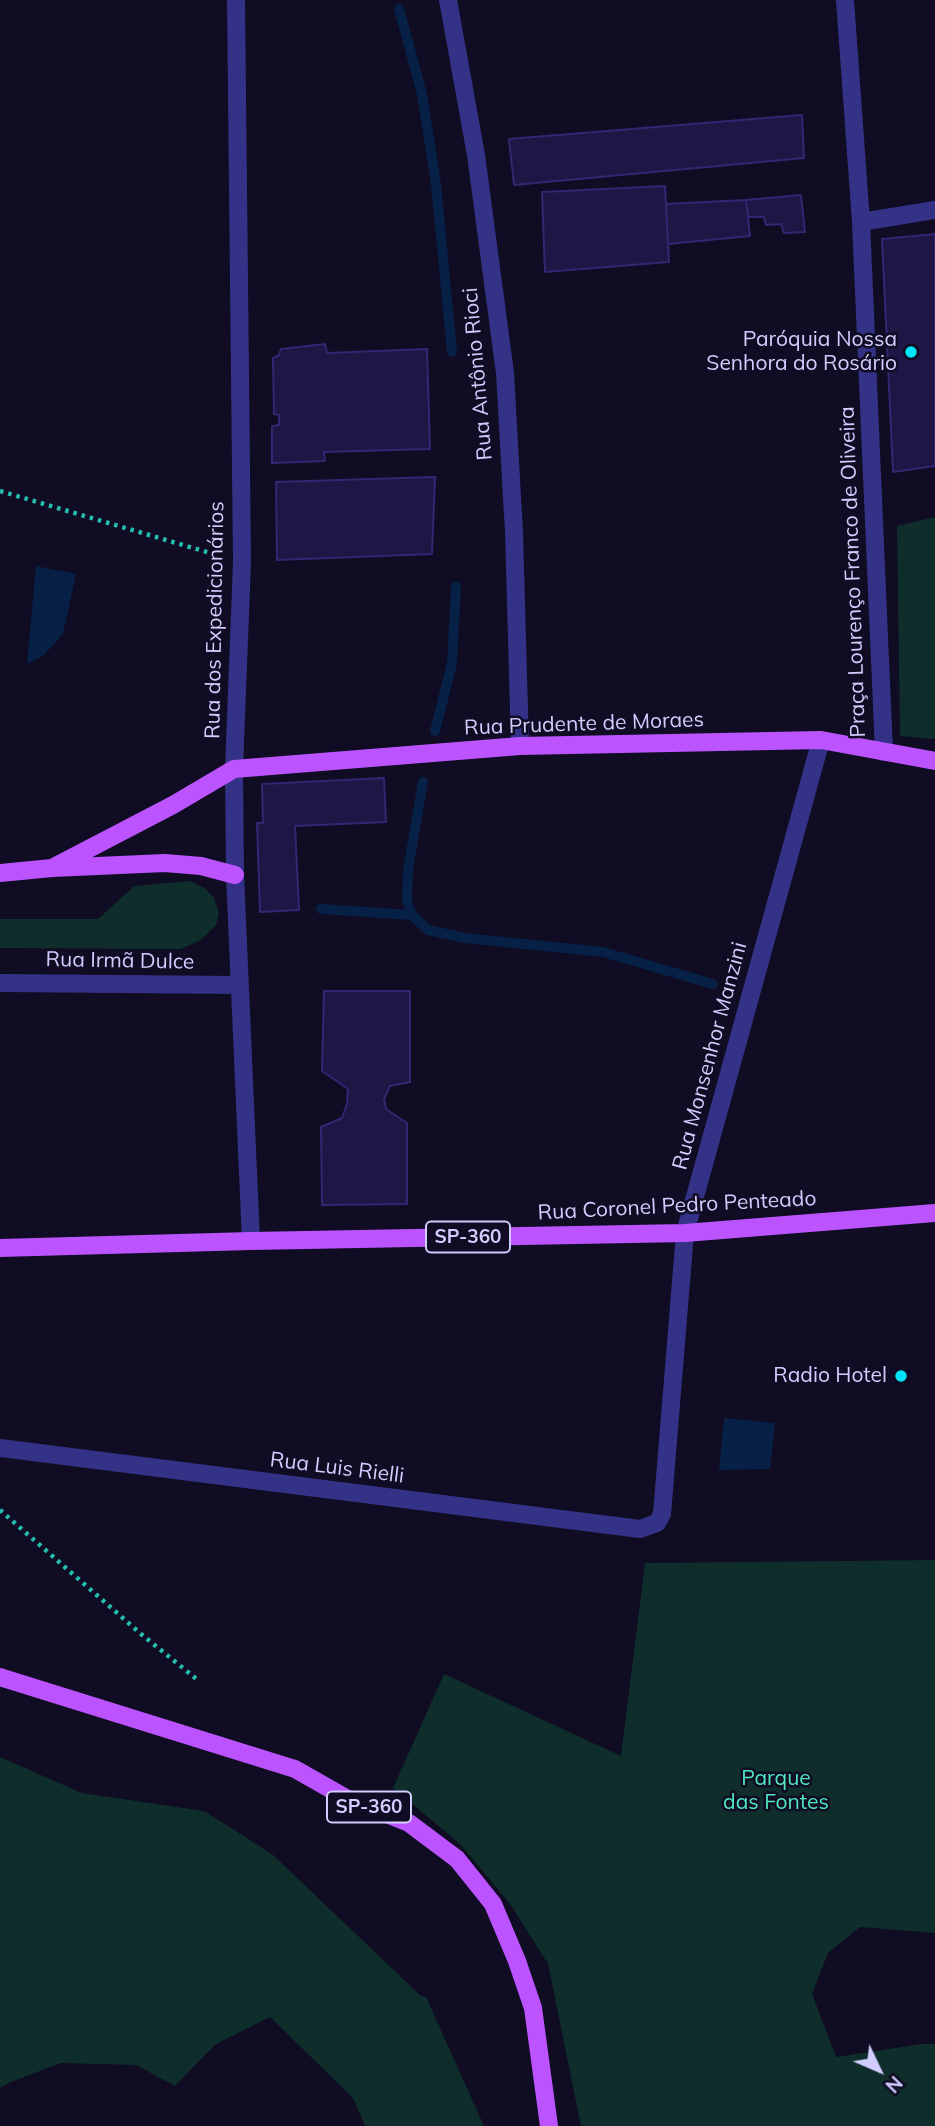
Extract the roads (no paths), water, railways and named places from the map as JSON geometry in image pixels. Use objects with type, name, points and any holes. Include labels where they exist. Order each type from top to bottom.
[{"type":"main road","name":"Rua Prudente de Moraes","points":[[234,769],[520,746],[821,740],[935,761]]},
{"type":"main road","points":[[52,868],[173,805],[234,769]]},
{"type":"main road","points":[[0,873],[165,863],[201,866],[235,874]]},
{"type":"main road","name":"Rua Coronel Pedro Penteado","points":[[0,1248],[685,1233],[935,1213]]},
{"type":"main road","name":"SP-360","points":[[0,1677],[295,1769],[346,1798],[409,1823],[457,1859],[493,1904],[517,1961],[533,2008],[549,2126]]},
{"type":"street","name":"Rua dos Expedicionários","points":[[236,0],[242,562],[234,769],[235,874],[251,1241]]},
{"type":"street","name":"Rua Antônio Rioci","points":[[448,0],[476,155],[505,373],[514,532],[520,746]]},
{"type":"street","name":"Praça Lourenço Franco de Oliveira","points":[[845,0],[861,222],[884,751]]},
{"type":"street","points":[[861,222],[935,210]]},
{"type":"street","name":"Rua Monsenhor Manzini","points":[[662,1514],[685,1233],[821,740]]},
{"type":"street","name":"Rua Irmã Dulce","points":[[0,983],[239,985]]},
{"type":"street","name":"Rua Luis Rielli","points":[[0,1448],[640,1529],[657,1523],[662,1514]]},
{"type":"water","points":[[36,566],[76,574],[63,634],[44,655],[27,664]]},
{"type":"water","points":[[724,1418],[775,1423],[770,1469],[719,1470]]},
{"type":"waterway","points":[[399,9],[422,94],[436,184],[452,352]]},
{"type":"waterway","points":[[435,731],[452,663],[456,587]]},
{"type":"waterway","points":[[423,782],[408,870],[407,901],[412,915],[428,930],[465,938],[603,952],[713,984]]},
{"type":"waterway","points":[[321,909],[412,915]]},
{"type":"place","name":"Paróquia Nossa Senhora do Rosário","points":[[911,352]]},
{"type":"place","name":"Radio Hotel","points":[[901,1376]]},
{"type":"park label","name":"Parque das Fontes","points":[[776,1791]]}]
